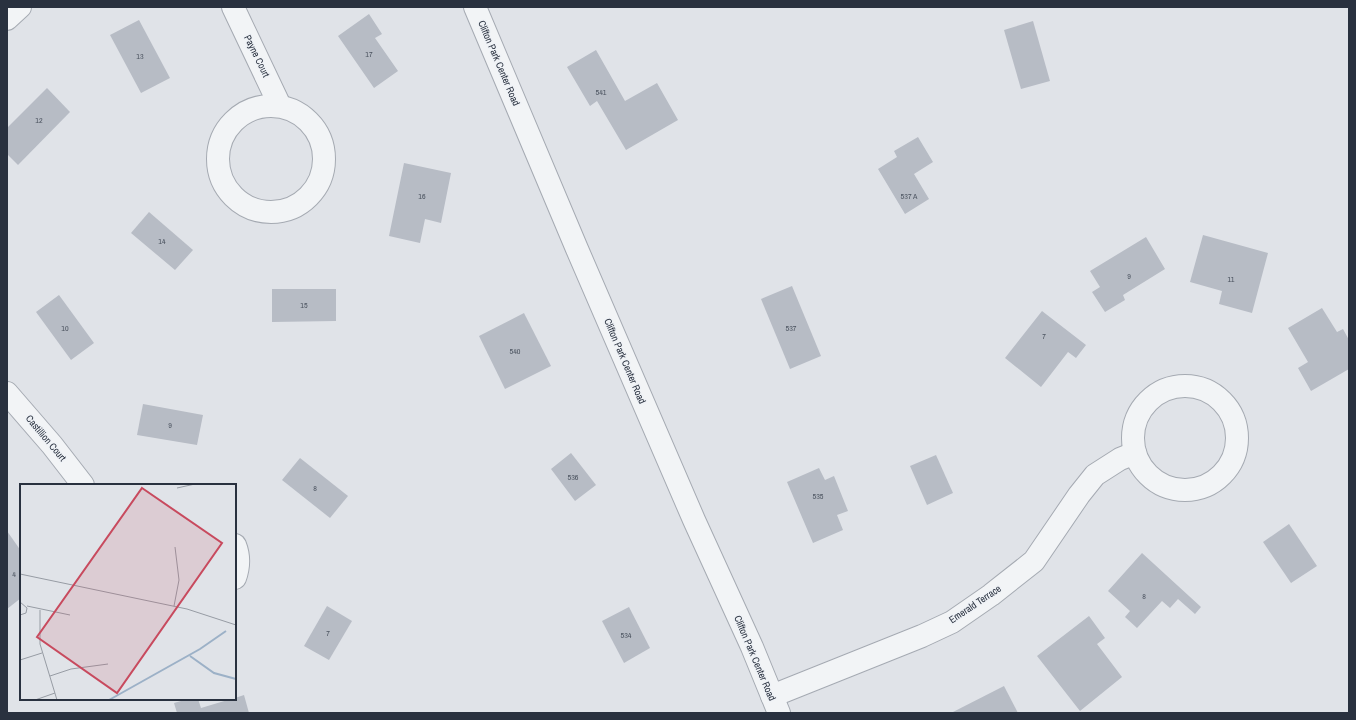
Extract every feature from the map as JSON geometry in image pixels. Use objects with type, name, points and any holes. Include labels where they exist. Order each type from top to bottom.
[{"type":"street","points":[[7,19],[20,7]]},
{"type":"street","name":"Payne Court","points":[[233,7],[280,106]]},
{"type":"street","name":"Clifton Park Center Road","points":[[475,7],[574,242],[694,520],[752,647],[775,704]]},
{"type":"street","points":[[267,105],[280,106],[292,109],[304,116],[320,135],[324,148],[325,161],[323,174],[318,185],[310,196],[300,204],[289,209],[276,212],[263,212],[251,208],[230,193],[223,182],[219,169],[218,156],[220,144],[225,132],[233,121],[243,113],[254,108],[267,105]]},
{"type":"street","points":[[1187,386],[1200,388],[1211,393],[1229,410],[1237,434],[1233,459],[1227,470],[1218,479],[1207,486],[1195,490],[1182,491],[1158,483],[1148,475],[1140,465],[1135,453],[1132,441],[1133,429],[1137,417],[1144,406],[1152,398],[1163,391],[1175,387],[1187,386]]},
{"type":"street","name":"Castillion Court","points":[[7,393],[52,445],[82,484]]},
{"type":"street","name":"Emerald Terrace","points":[[775,704],[952,622],[991,596],[1034,561],[1079,495],[1095,475],[1120,459],[1135,453]]},
{"type":"street","points":[[236,547],[238,562],[236,573]]},
{"type":"building","points":[[369,14],[382,34],[375,38],[398,71],[374,88],[338,36]]},
{"type":"building","points":[[139,20],[170,78],[141,93],[110,35]]},
{"type":"building","points":[[1033,21],[1050,81],[1021,89],[1004,30]]},
{"type":"building","points":[[596,50],[625,101],[657,83],[678,120],[626,150],[597,101],[590,106],[567,67]]},
{"type":"building","points":[[47,88],[70,112],[18,165],[7,154],[7,128]]},
{"type":"building","points":[[918,137],[933,162],[914,174],[929,199],[905,214],[878,169],[897,157],[894,151]]},
{"type":"building","points":[[404,163],[451,173],[441,223],[425,219],[420,243],[389,236]]},
{"type":"building","points":[[149,212],[193,250],[175,270],[131,233]]},
{"type":"building","points":[[1203,235],[1268,253],[1252,313],[1219,304],[1222,291],[1190,282]]},
{"type":"building","points":[[1146,237],[1165,269],[1123,295],[1125,300],[1105,312],[1092,292],[1100,287],[1090,271]]},
{"type":"building","points":[[792,286],[821,356],[790,369],[761,299]]},
{"type":"building","points":[[272,289],[336,289],[336,321],[272,322]]},
{"type":"building","points":[[59,295],[94,343],[71,360],[36,312]]},
{"type":"building","points":[[1322,308],[1337,332],[1343,329],[1349,340],[1349,369],[1311,391],[1298,368],[1308,362],[1288,328]]},
{"type":"building","points":[[1042,311],[1086,345],[1076,358],[1068,352],[1041,387],[1005,358]]},
{"type":"building","points":[[524,313],[551,366],[505,389],[479,336]]},
{"type":"building","points":[[143,404],[203,415],[197,445],[137,435]]},
{"type":"building","points":[[571,453],[596,485],[575,501],[551,469]]},
{"type":"building","points":[[936,455],[953,493],[927,505],[910,466]]},
{"type":"building","points":[[300,458],[348,496],[330,518],[282,480]]},
{"type":"building","points":[[819,468],[825,480],[834,476],[848,511],[837,515],[843,530],[813,543],[787,482]]},
{"type":"building","points":[[1289,524],[1317,566],[1291,583],[1263,542]]},
{"type":"building","points":[[7,531],[20,550],[20,599],[7,609]]},
{"type":"building","points":[[1142,553],[1201,607],[1195,614],[1178,599],[1170,608],[1162,601],[1137,628],[1125,617],[1130,611],[1108,591]]},
{"type":"building","points":[[327,606],[352,621],[329,660],[304,646]]},
{"type":"building","points":[[629,607],[650,648],[624,663],[602,621]]},
{"type":"building","points":[[1089,616],[1105,638],[1097,644],[1122,677],[1080,711],[1037,656]]},
{"type":"building","points":[[1004,686],[1018,713],[951,713]]},
{"type":"building","points":[[244,695],[249,713],[177,713],[174,703],[184,700],[198,700],[201,708],[228,700],[236,700],[236,698]]}]
